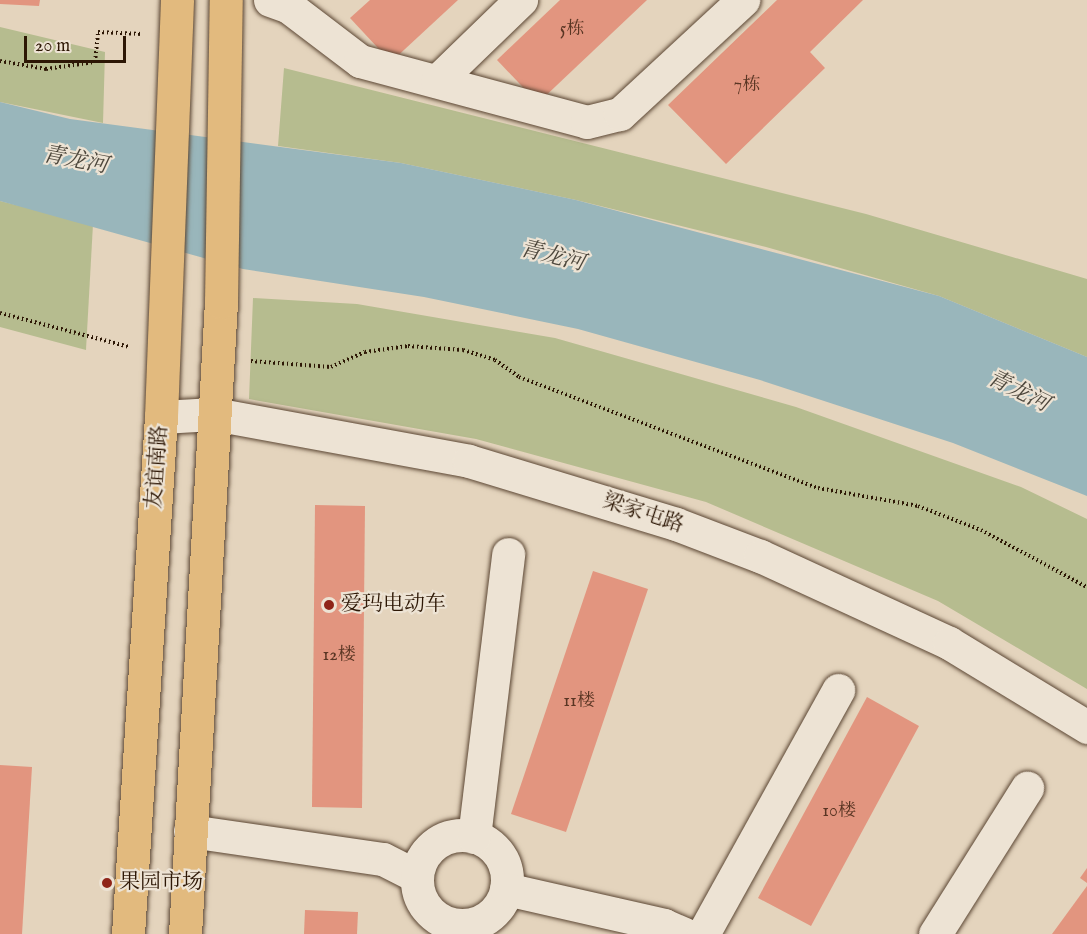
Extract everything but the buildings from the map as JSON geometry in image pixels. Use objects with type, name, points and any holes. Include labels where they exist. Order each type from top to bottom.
[{"type":"main road","name":"友谊南路","points":[[128,934],[161,417],[177,0]]},
{"type":"main road","points":[[185,934],[221,302],[226,0]]},
{"type":"street","points":[[270,0],[289,7],[320,33],[360,61],[587,122],[620,114],[743,0]]},
{"type":"street","points":[[318,0],[314,5],[320,33]]},
{"type":"street","points":[[437,81],[521,0]]},
{"type":"street","name":"梁家屯路","points":[[161,417],[214,414],[470,461],[676,524],[760,556],[949,643],[1087,728]]},
{"type":"street","points":[[474,837],[508,554]]},
{"type":"street","points":[[703,934],[838,690]]},
{"type":"street","points":[[935,934],[1027,788]]},
{"type":"street","points":[[190,831],[382,860],[417,876]]},
{"type":"street","points":[[456,835],[474,837],[495,849],[503,861],[506,889],[491,914],[463,930],[436,916],[419,892],[417,876],[430,849],[442,840],[456,835]]},
{"type":"street","points":[[506,889],[664,925],[684,934]]},
{"type":"path","points":[[0,61],[46,69],[95,63],[98,32],[143,34]]},
{"type":"path","points":[[0,313],[96,341],[137,348]]},
{"type":"path","points":[[217,357],[331,367],[364,352],[408,346],[463,350],[495,360],[519,377],[818,488],[918,506],[981,530],[1087,587]]},
{"type":"green space","points":[[0,27],[105,52],[103,123],[0,102]]},
{"type":"green space","points":[[284,68],[866,214],[1087,279],[1087,357],[939,296],[766,247],[576,200],[401,163],[278,146]]},
{"type":"green space","points":[[0,201],[93,224],[86,350],[0,327]]},
{"type":"green space","points":[[253,298],[357,304],[555,338],[796,407],[1021,487],[1087,519],[1087,689],[938,601],[706,502],[476,439],[249,399]]},
{"type":"water","name":"青龙河","points":[[0,102],[70,119],[401,163],[576,200],[939,296],[1087,357],[1087,496],[953,443],[760,380],[578,329],[424,297],[243,269],[0,201]]},
{"type":"place","name":"爱玛电动车","points":[[329,605]]},
{"type":"place","name":"果园市场","points":[[107,883]]}]
